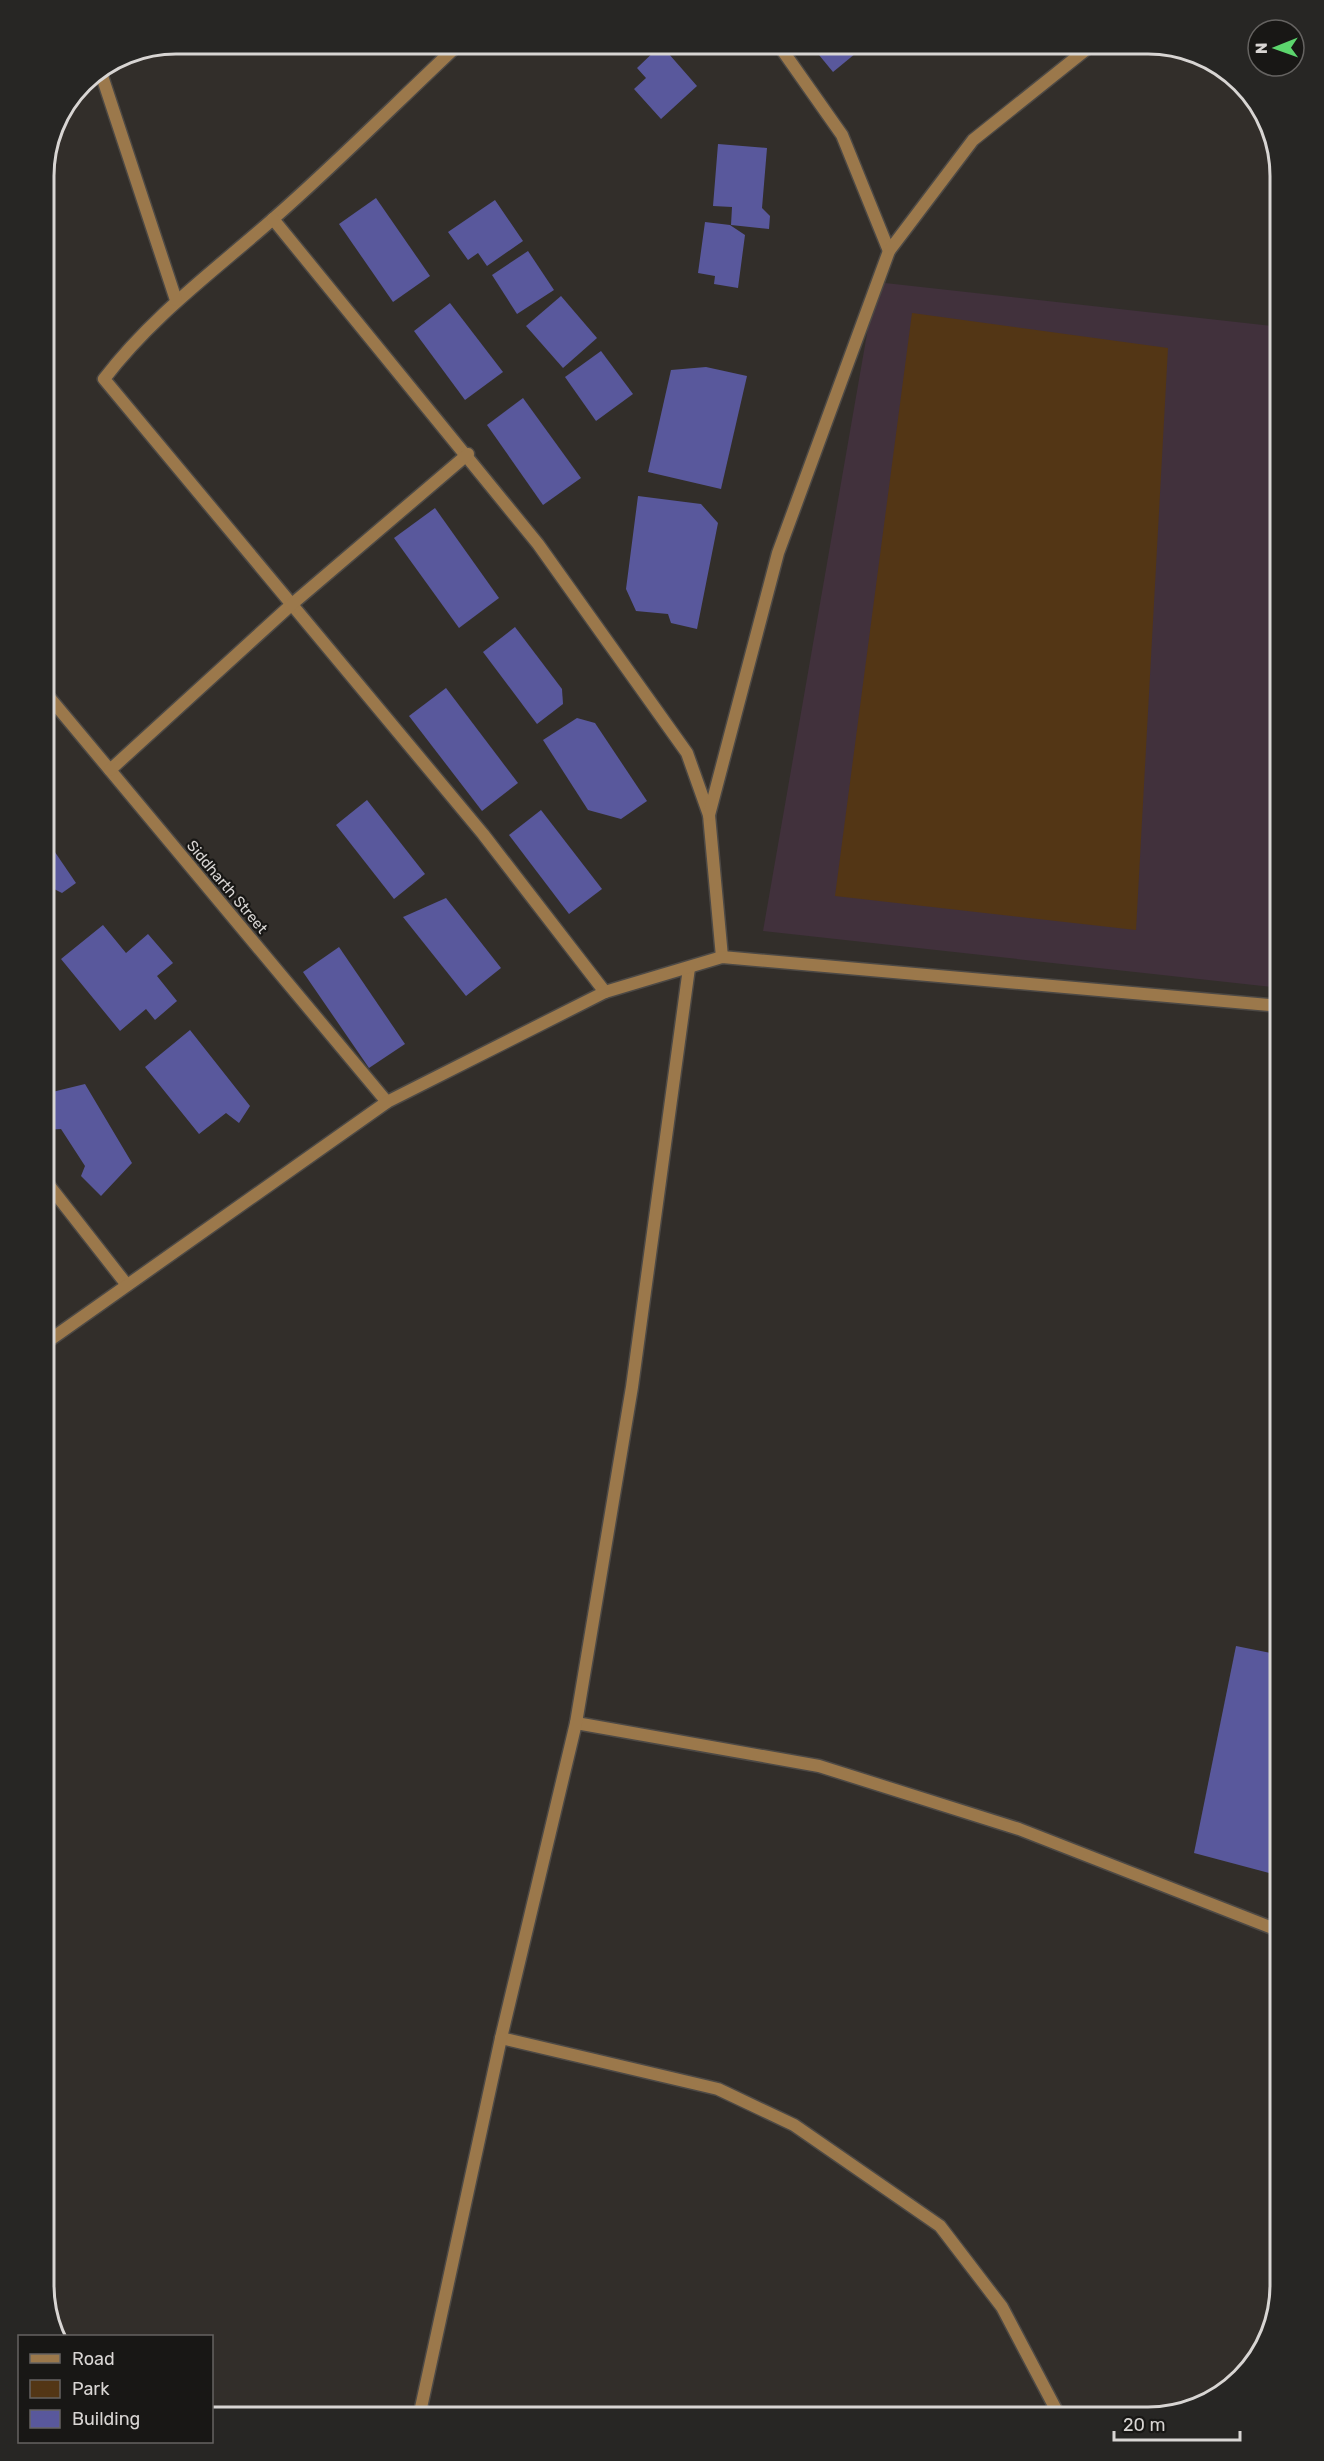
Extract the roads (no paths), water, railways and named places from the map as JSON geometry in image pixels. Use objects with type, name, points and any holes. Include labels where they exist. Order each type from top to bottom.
[{"type":"street","points":[[448,54],[273,219],[176,300],[128,348],[104,379],[483,834],[605,992]]},
{"type":"street","points":[[785,54],[842,135],[889,251]]},
{"type":"street","points":[[710,815],[778,553],[889,251],[973,140],[1080,54]]},
{"type":"street","points":[[103,78],[176,300]]},
{"type":"street","points":[[273,219],[468,454],[538,544],[687,753],[710,815],[722,957]]},
{"type":"street","points":[[110,770],[291,605],[468,454]]},
{"type":"street","name":"Siddharth Street","points":[[54,703],[387,1102]]},
{"type":"street","points":[[54,1337],[387,1102],[605,992],[722,957],[1270,1005]]},
{"type":"street","points":[[421,2407],[501,2038],[576,1723],[632,1387],[689,968]]},
{"type":"street","points":[[54,1192],[127,1285]]},
{"type":"street","points":[[576,1723],[819,1766],[1019,1829],[1270,1927]]},
{"type":"street","points":[[501,2038],[718,2089],[803,2131],[940,2226],[1002,2307],[1054,2407]]}]
